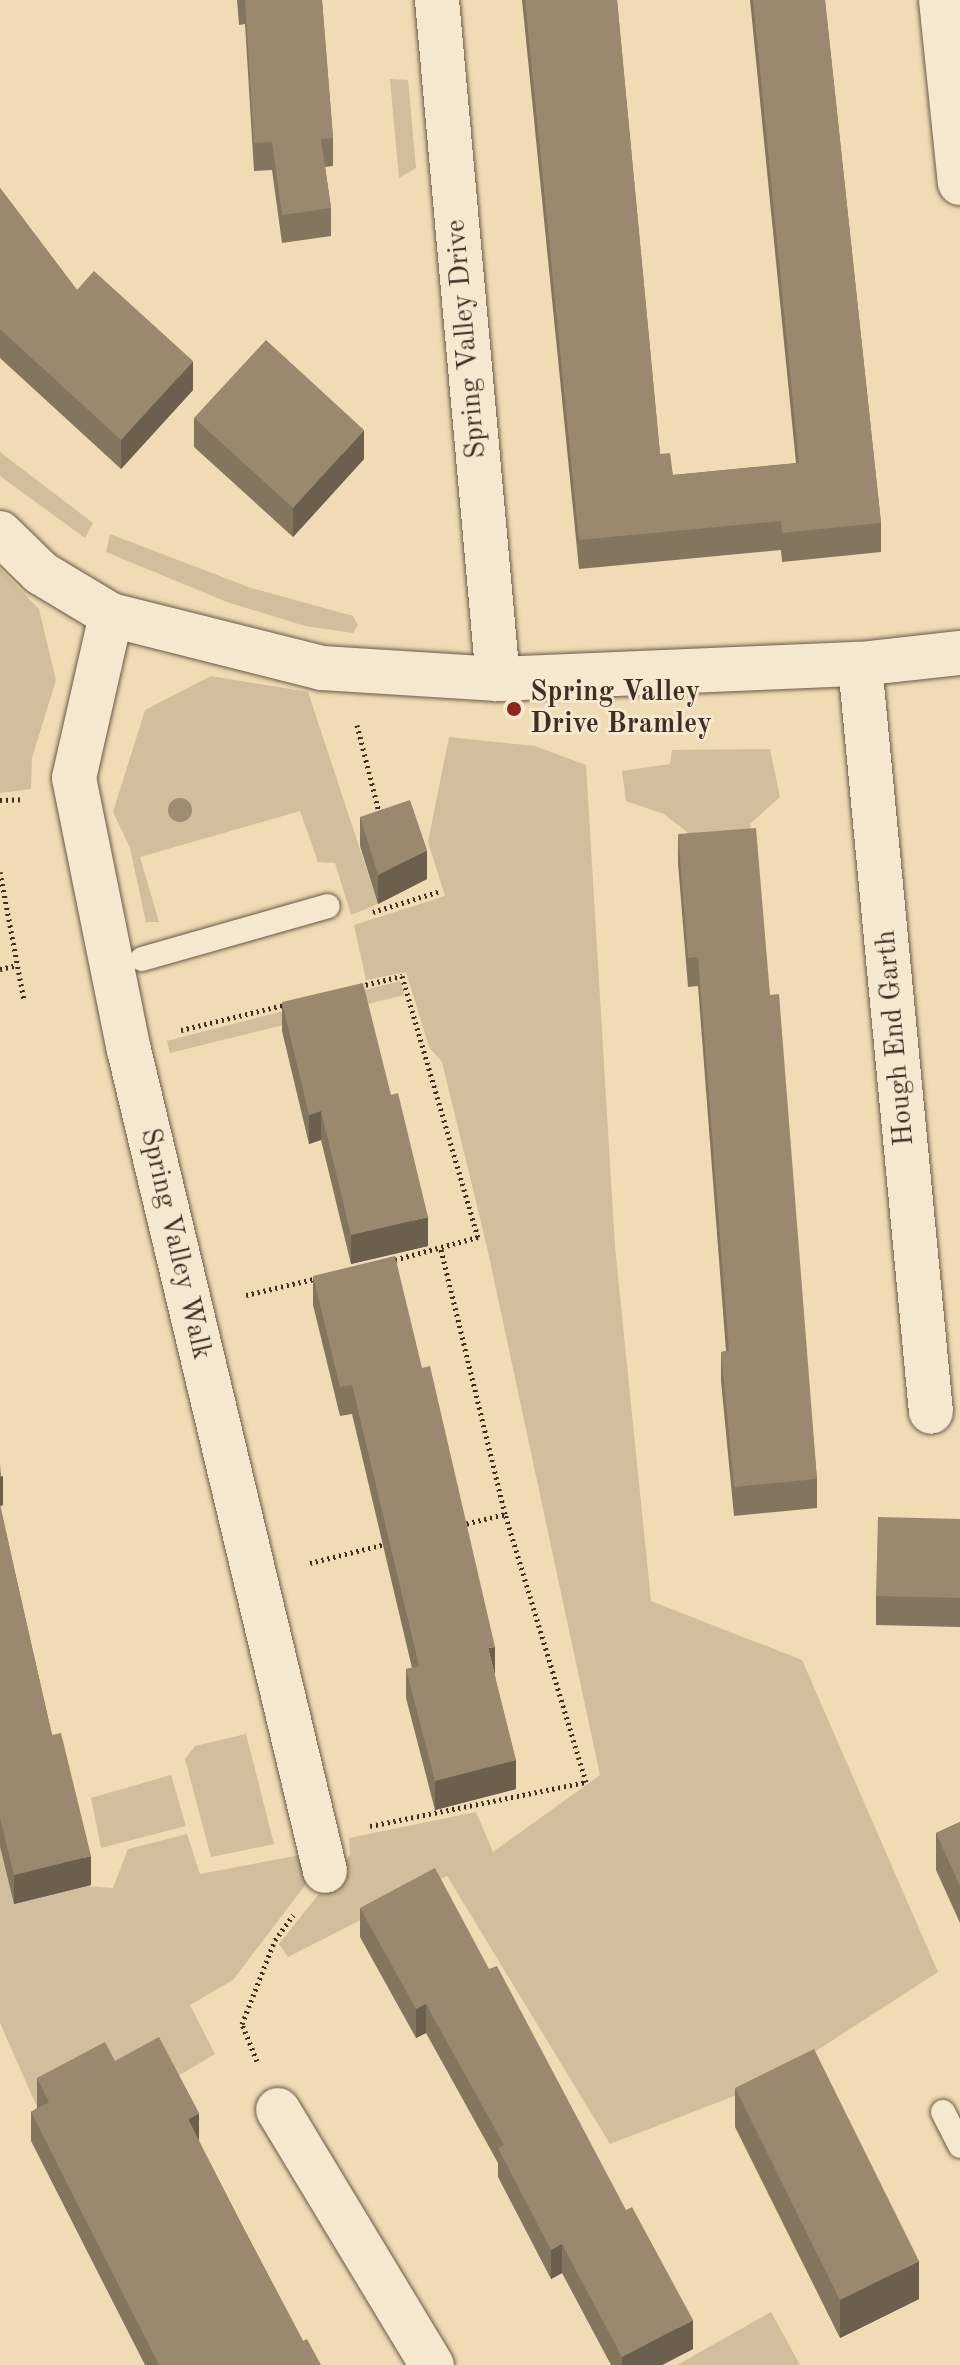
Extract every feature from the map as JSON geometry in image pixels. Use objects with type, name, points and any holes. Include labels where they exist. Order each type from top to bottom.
[{"type":"street","name":"Spring Valley Drive","points":[[437,0],[498,679]]},
{"type":"street","points":[[941,0],[960,183]]},
{"type":"street","points":[[0,533],[41,573],[111,615],[322,668],[498,679],[860,664],[960,653]]},
{"type":"street","name":"Spring Valley Walk","points":[[111,615],[74,778],[128,963],[325,1871]]},
{"type":"street","name":"Hough End Garth","points":[[860,664],[931,1412]]},
{"type":"street","points":[[278,2110],[432,2365]]},
{"type":"lane","points":[[128,963],[328,906]]},
{"type":"lane","points":[[943,2112],[960,2146]]},
{"type":"path","points":[[353,711],[382,823]]},
{"type":"path","points":[[0,872],[24,1000]]},
{"type":"path","points":[[367,914],[440,891]]},
{"type":"path","points":[[0,969],[18,965]]},
{"type":"path","points":[[343,990],[402,976],[478,1237],[382,1263]]},
{"type":"path","points":[[168,1033],[299,1001]]},
{"type":"path","points":[[355,1829],[586,1782],[505,1514],[441,1249]]},
{"type":"path","points":[[235,1297],[324,1277]]},
{"type":"path","points":[[446,1529],[505,1514]]},
{"type":"path","points":[[299,1565],[402,1540]]},
{"type":"path","points":[[278,2110],[242,2024],[275,1940],[325,1871]]},
{"type":"shaded area","points":[[390,79],[408,80],[416,168],[399,178]]},
{"type":"shaded area","points":[[0,452],[93,523],[85,538],[0,476]]},
{"type":"shaded area","points":[[110,534],[251,588],[353,616],[358,625],[353,633],[305,626],[227,602],[106,552]]},
{"type":"shaded area","points":[[0,569],[39,609],[56,680],[32,758],[31,789],[0,793]]},
{"type":"shaded area","points":[[211,676],[308,692],[378,904],[351,915],[335,863],[318,862],[300,811],[140,857],[159,922],[146,922],[130,848],[113,812],[145,710]]},
{"type":"shaded area","points":[[449,737],[535,746],[586,765],[615,1247],[651,1601],[802,1660],[938,1972],[765,2084],[610,2144],[447,1876],[288,1957],[279,1944],[350,1855],[349,1838],[476,1812],[493,1852],[600,1775],[487,1247],[442,1062],[429,1047],[406,972],[366,980],[354,925],[445,896],[428,842]]},
{"type":"shaded area","points":[[770,749],[780,797],[750,824],[756,857],[693,849],[687,832],[664,814],[626,801],[622,771],[670,764],[672,750]]},
{"type":"shaded area","points":[[400,981],[404,995],[170,1053],[167,1041]]},
{"type":"shaded area","points":[[246,1734],[274,1844],[211,1857],[185,1759],[195,1746]]},
{"type":"shaded area","points":[[171,1775],[186,1826],[101,1848],[91,1798]]},
{"type":"shaded area","points":[[187,1834],[200,1874],[311,1853],[316,1871],[233,1980],[190,2005],[215,2054],[178,2076],[105,2071],[37,2107],[0,2023],[0,1847],[14,1903],[86,1886],[113,1888],[128,1849]]},
{"type":"shaded area","points":[[771,2312],[800,2365],[677,2365]]},
{"type":"building","points":[[245,0],[322,0],[333,138],[321,139],[331,208],[282,215],[272,142],[254,143]]},
{"type":"building","points":[[525,0],[617,0],[660,454],[670,453],[673,475],[799,463],[753,0],[825,0],[881,523],[782,533],[781,521],[579,540]]},
{"type":"building","points":[[0,188],[77,290],[94,271],[193,361],[121,440],[0,329]]},
{"type":"building","points":[[266,340],[364,430],[293,508],[194,418]]},
{"type":"building","points":[[410,800],[427,850],[378,875],[360,817]]},
{"type":"building","points":[[756,828],[770,995],[779,994],[817,1479],[734,1487],[721,1352],[729,1351],[698,957],[688,958],[678,834]]},
{"type":"building","points":[[363,983],[391,1095],[398,1093],[428,1217],[351,1235],[321,1111],[309,1115],[282,1002]]},
{"type":"building","points":[[395,1256],[422,1368],[430,1366],[495,1647],[488,1648],[516,1760],[435,1781],[406,1669],[419,1666],[352,1385],[340,1387],[313,1276]]},
{"type":"building","points":[[0,1504],[52,1735],[61,1733],[91,1856],[14,1875],[0,1818]]},
{"type":"building","points":[[878,1517],[960,1519],[960,1598],[876,1596]]},
{"type":"building","points":[[960,1822],[960,1886],[936,1833]]},
{"type":"building","points":[[435,1868],[489,1969],[497,1966],[626,2210],[632,2207],[693,2320],[622,2357],[562,2244],[551,2250],[498,2148],[504,2145],[426,2004],[416,2009],[360,1908]]},
{"type":"building","points":[[159,2037],[199,2113],[188,2119],[303,2341],[307,2339],[321,2365],[159,2365],[31,2112],[49,2102],[37,2078],[105,2042],[115,2061]]},
{"type":"building","points":[[814,2049],[919,2261],[840,2300],[735,2088]]},
{"type":"place","name":"Spring Valley Drive Bramley","points":[[514,709]]}]
